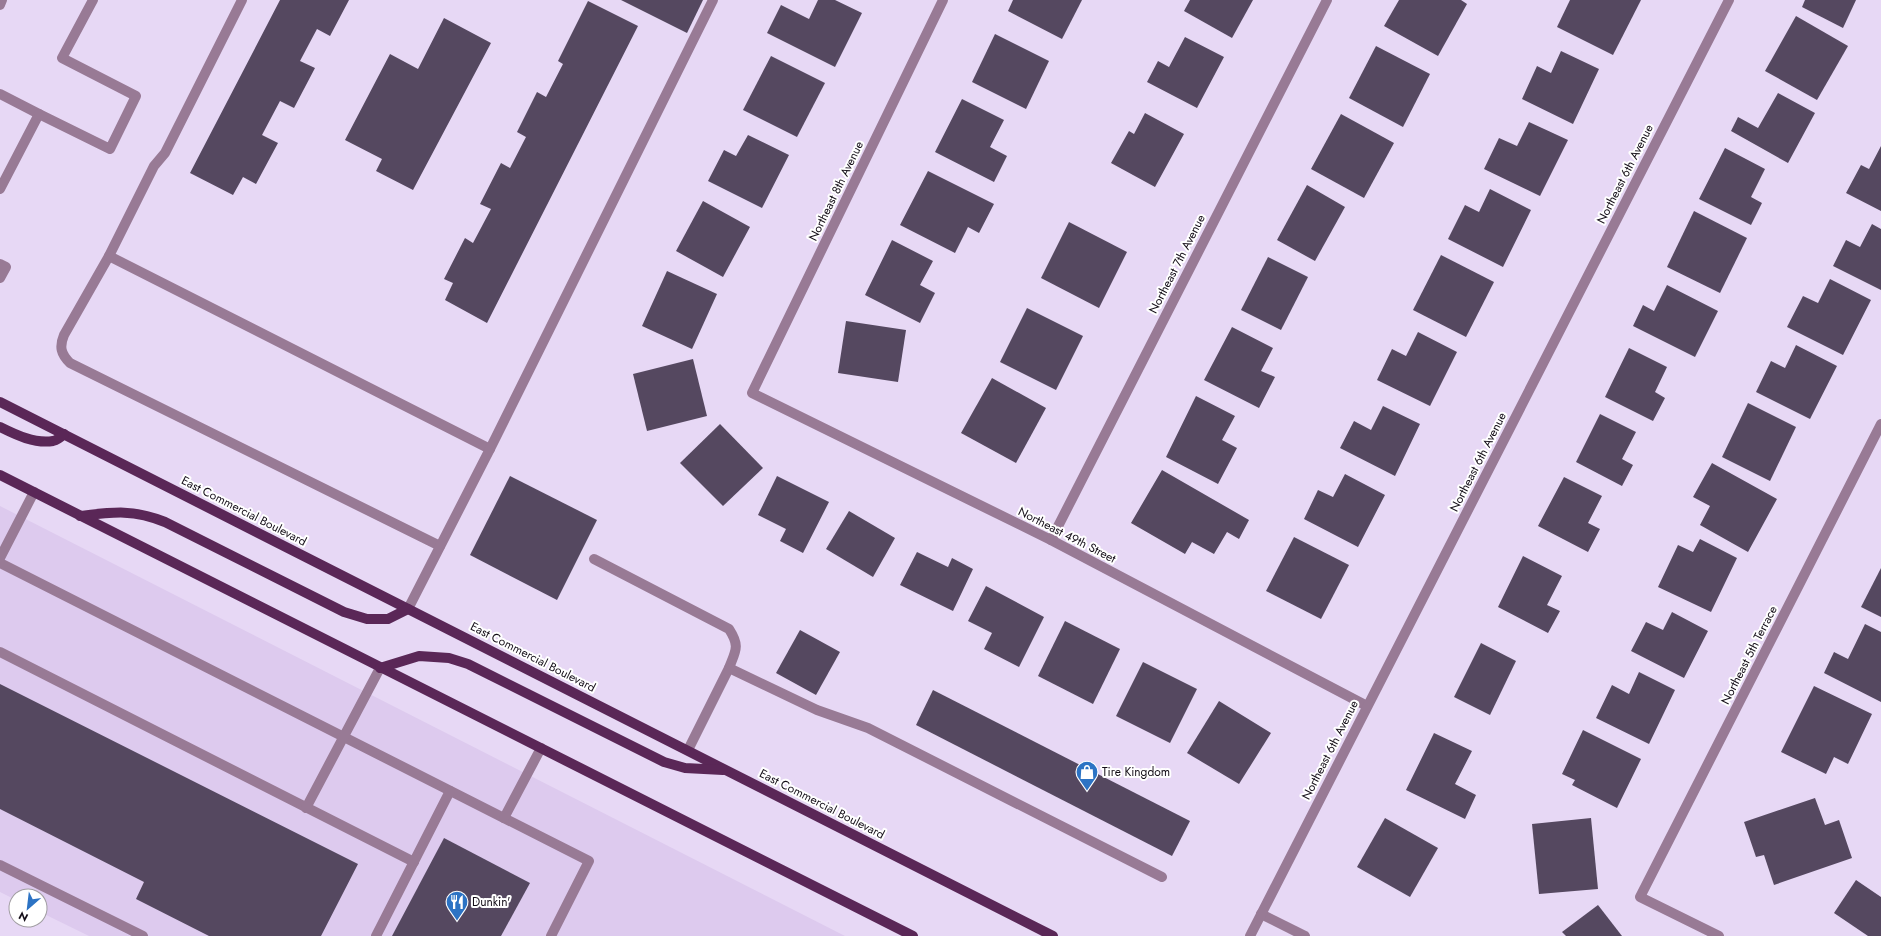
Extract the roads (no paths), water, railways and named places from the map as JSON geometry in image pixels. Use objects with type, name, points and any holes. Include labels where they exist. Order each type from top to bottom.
[{"type":"main road","name":"East Commercial Boulevard","points":[[0,402],[1054,936]]},
{"type":"main road","points":[[0,427],[21,437],[38,440],[54,441],[64,434]]},
{"type":"main road","points":[[0,475],[912,936]]},
{"type":"main road","points":[[80,516],[126,511],[149,515],[344,612],[367,619],[388,619],[408,609]]},
{"type":"main road","points":[[380,668],[419,656],[449,658],[468,664],[664,762],[685,768],[727,771]]},
{"type":"street","points":[[0,5],[2,0]]},
{"type":"street","points":[[0,94],[110,148],[136,96],[62,58],[93,0]]},
{"type":"street","points":[[242,0],[166,153],[154,166],[109,256],[61,342],[63,356],[70,363],[440,546]]},
{"type":"street","points":[[408,609],[490,449],[713,0]]},
{"type":"street","name":"Northeast 8th Avenue","points":[[752,394],[943,0]]},
{"type":"street","name":"Northeast 7th Avenue","points":[[1051,540],[1327,0]]},
{"type":"street","name":"Northeast 6th Avenue","points":[[1250,936],[1729,0]]},
{"type":"street","points":[[0,189],[39,114]]},
{"type":"street","points":[[109,256],[490,449]]},
{"type":"street","points":[[0,264],[6,267],[0,278]]},
{"type":"street","name":"Northeast 49th Street","points":[[752,394],[1051,540],[1367,706]]},
{"type":"street","name":"Northeast 5th Terrace","points":[[1719,936],[1640,897],[1881,424]]},
{"type":"street","points":[[0,558],[34,492]]},
{"type":"street","points":[[594,558],[729,629],[735,639],[737,649],[729,668],[688,750]]},
{"type":"street","points":[[0,564],[589,862],[551,936]]},
{"type":"street","points":[[0,652],[414,862]]},
{"type":"street","points":[[306,808],[380,668]]},
{"type":"street","points":[[729,668],[817,710],[868,728],[1162,877]]},
{"type":"street","points":[[504,818],[541,748]]},
{"type":"street","points":[[376,936],[450,791]]},
{"type":"street","points":[[0,866],[143,936]]},
{"type":"street","points":[[1261,914],[1304,936]]},
{"type":"place","name":"Tire Kingdom","points":[[1087,792]]},
{"type":"place","name":"Dunkin'","points":[[457,922]]}]
